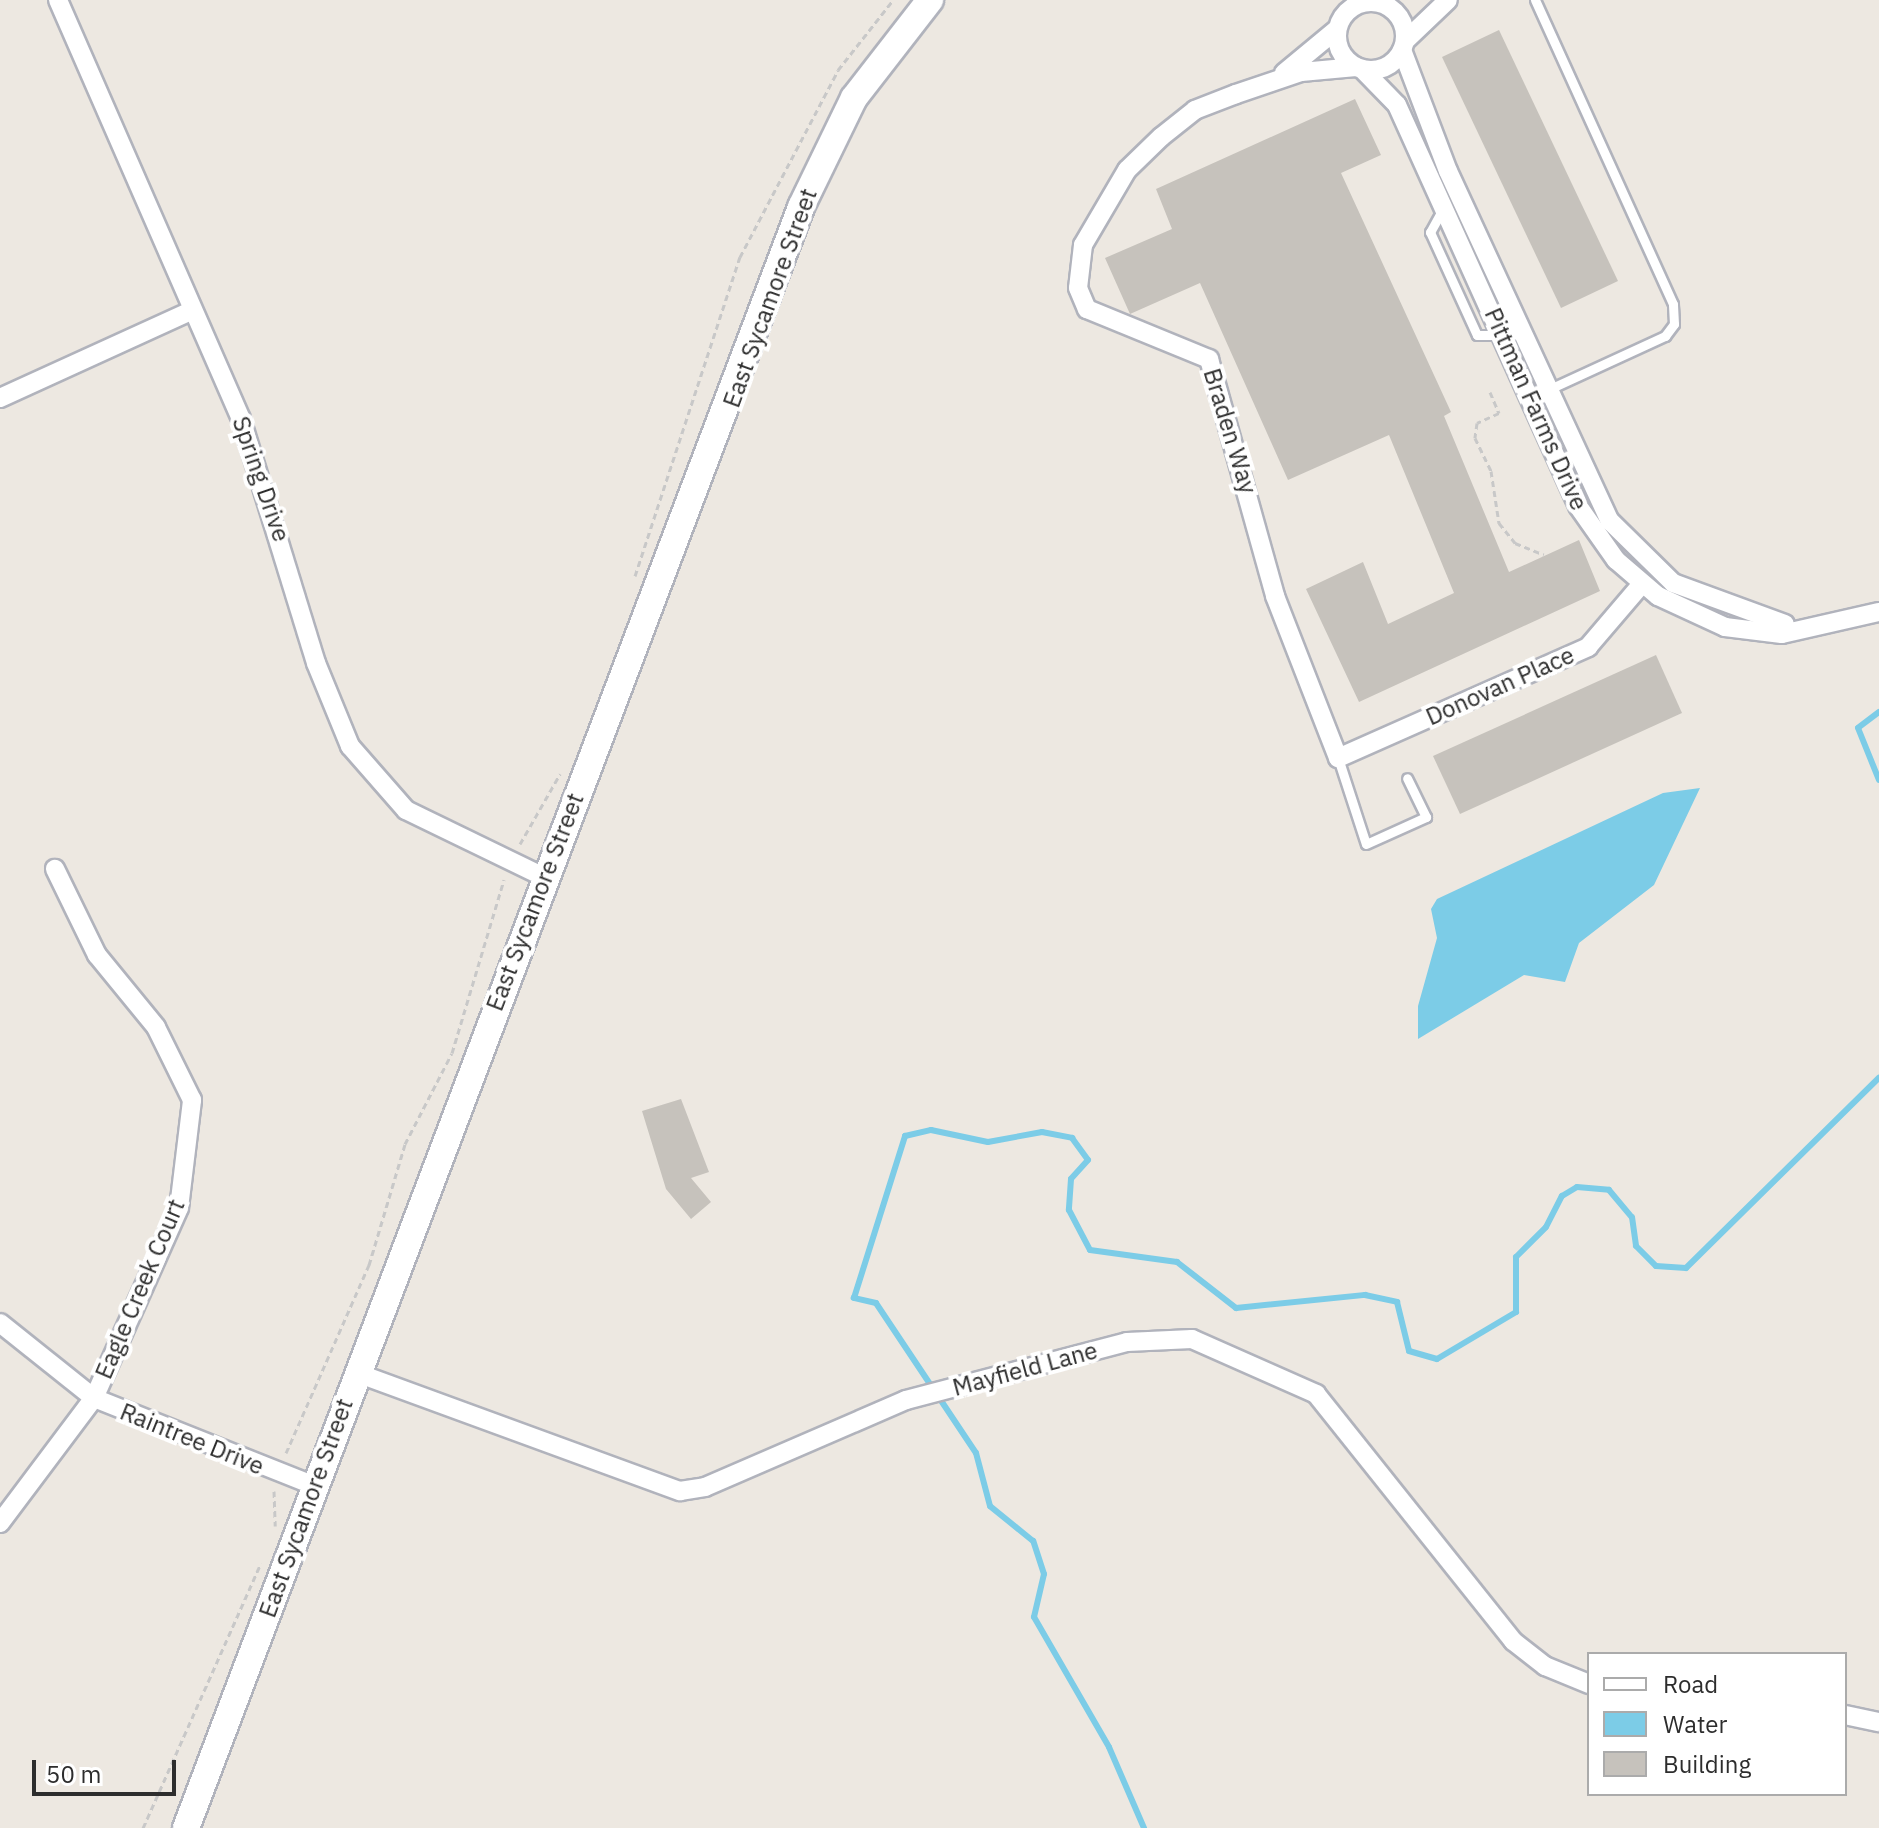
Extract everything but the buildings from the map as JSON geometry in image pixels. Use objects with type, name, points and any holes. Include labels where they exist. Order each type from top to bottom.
[{"type":"main road","name":"East Sycamore Street","points":[[186,1828],[544,877],[828,143],[887,49],[930,0]]},
{"type":"street","name":"Spring Drive","points":[[58,0],[266,488],[316,663],[350,746],[406,810],[544,877]]},
{"type":"street","points":[[1404,45],[1396,13],[1382,1],[1359,3],[1339,15],[1338,48],[1359,68],[1386,67],[1448,0]]},
{"type":"street","name":"Braden Way","points":[[1276,80],[1339,15]]},
{"type":"street","name":"Pittman Farms Drive","points":[[1404,45],[1444,193],[1502,335],[1578,506],[1646,577],[1725,608],[1807,630],[1879,612]]},
{"type":"street","name":"Pittman Farms Drive","points":[[1359,68],[1397,105],[1547,390],[1600,504],[1646,577]]},
{"type":"street","name":"Braden Way","points":[[1338,758],[1275,596],[1218,376],[1209,359],[1087,309],[1078,288],[1083,245],[1127,170],[1195,110],[1276,80],[1359,68]]},
{"type":"street","points":[[0,398],[191,311]]},
{"type":"street","name":"Donovan Place","points":[[1338,758],[1588,647],[1646,577]]},
{"type":"street","name":"Eagle Creek Court","points":[[0,1523],[94,1398],[179,1208],[192,1100],[156,1027],[97,955],[55,869]]},
{"type":"street","name":"Raintree Drive","points":[[0,1323],[94,1398],[313,1485]]},
{"type":"street","name":"Mayfield Lane","points":[[357,1373],[680,1491],[705,1487],[906,1400],[1127,1342],[1192,1339],[1234,1353],[1316,1394],[1513,1641],[1545,1666],[1587,1683]]},
{"type":"street","points":[[1847,1715],[1879,1722]]},
{"type":"lane","points":[[1530,398],[1665,336],[1674,324],[1673,304],[1535,0]]},
{"type":"lane","points":[[1338,758],[1350,812],[1366,844],[1426,817],[1407,778]]},
{"type":"path","points":[[629,591],[740,257],[838,70],[893,0]]},
{"type":"path","points":[[1490,392],[1499,413],[1477,423],[1475,438],[1495,485],[1499,523],[1515,543],[1544,555]]},
{"type":"path","points":[[518,848],[566,762]]},
{"type":"path","points":[[284,1458],[369,1265],[405,1144],[452,1053],[505,877]]},
{"type":"path","points":[[271,1537],[279,1512],[274,1491]]},
{"type":"path","points":[[143,1828],[265,1551]]},
{"type":"water","points":[[1700,788],[1654,885],[1579,943],[1565,982],[1524,975],[1418,1039],[1418,1006],[1437,938],[1431,909],[1437,899],[1663,793]]},
{"type":"waterway","points":[[1879,712],[1858,728],[1879,780]]},
{"type":"waterway","points":[[1144,1828],[1109,1747],[1034,1617],[1044,1574],[1033,1541],[990,1506],[976,1453],[876,1303],[854,1298],[905,1136],[931,1130],[988,1142],[1042,1132],[1072,1138],[1088,1160],[1071,1179],[1069,1210],[1090,1250],[1177,1262],[1236,1308],[1365,1295],[1397,1302],[1409,1351],[1437,1359],[1516,1312],[1516,1257],[1546,1227],[1562,1196],[1577,1187],[1609,1190],[1632,1217],[1636,1246],[1656,1266],[1686,1268],[1879,1078]]}]
